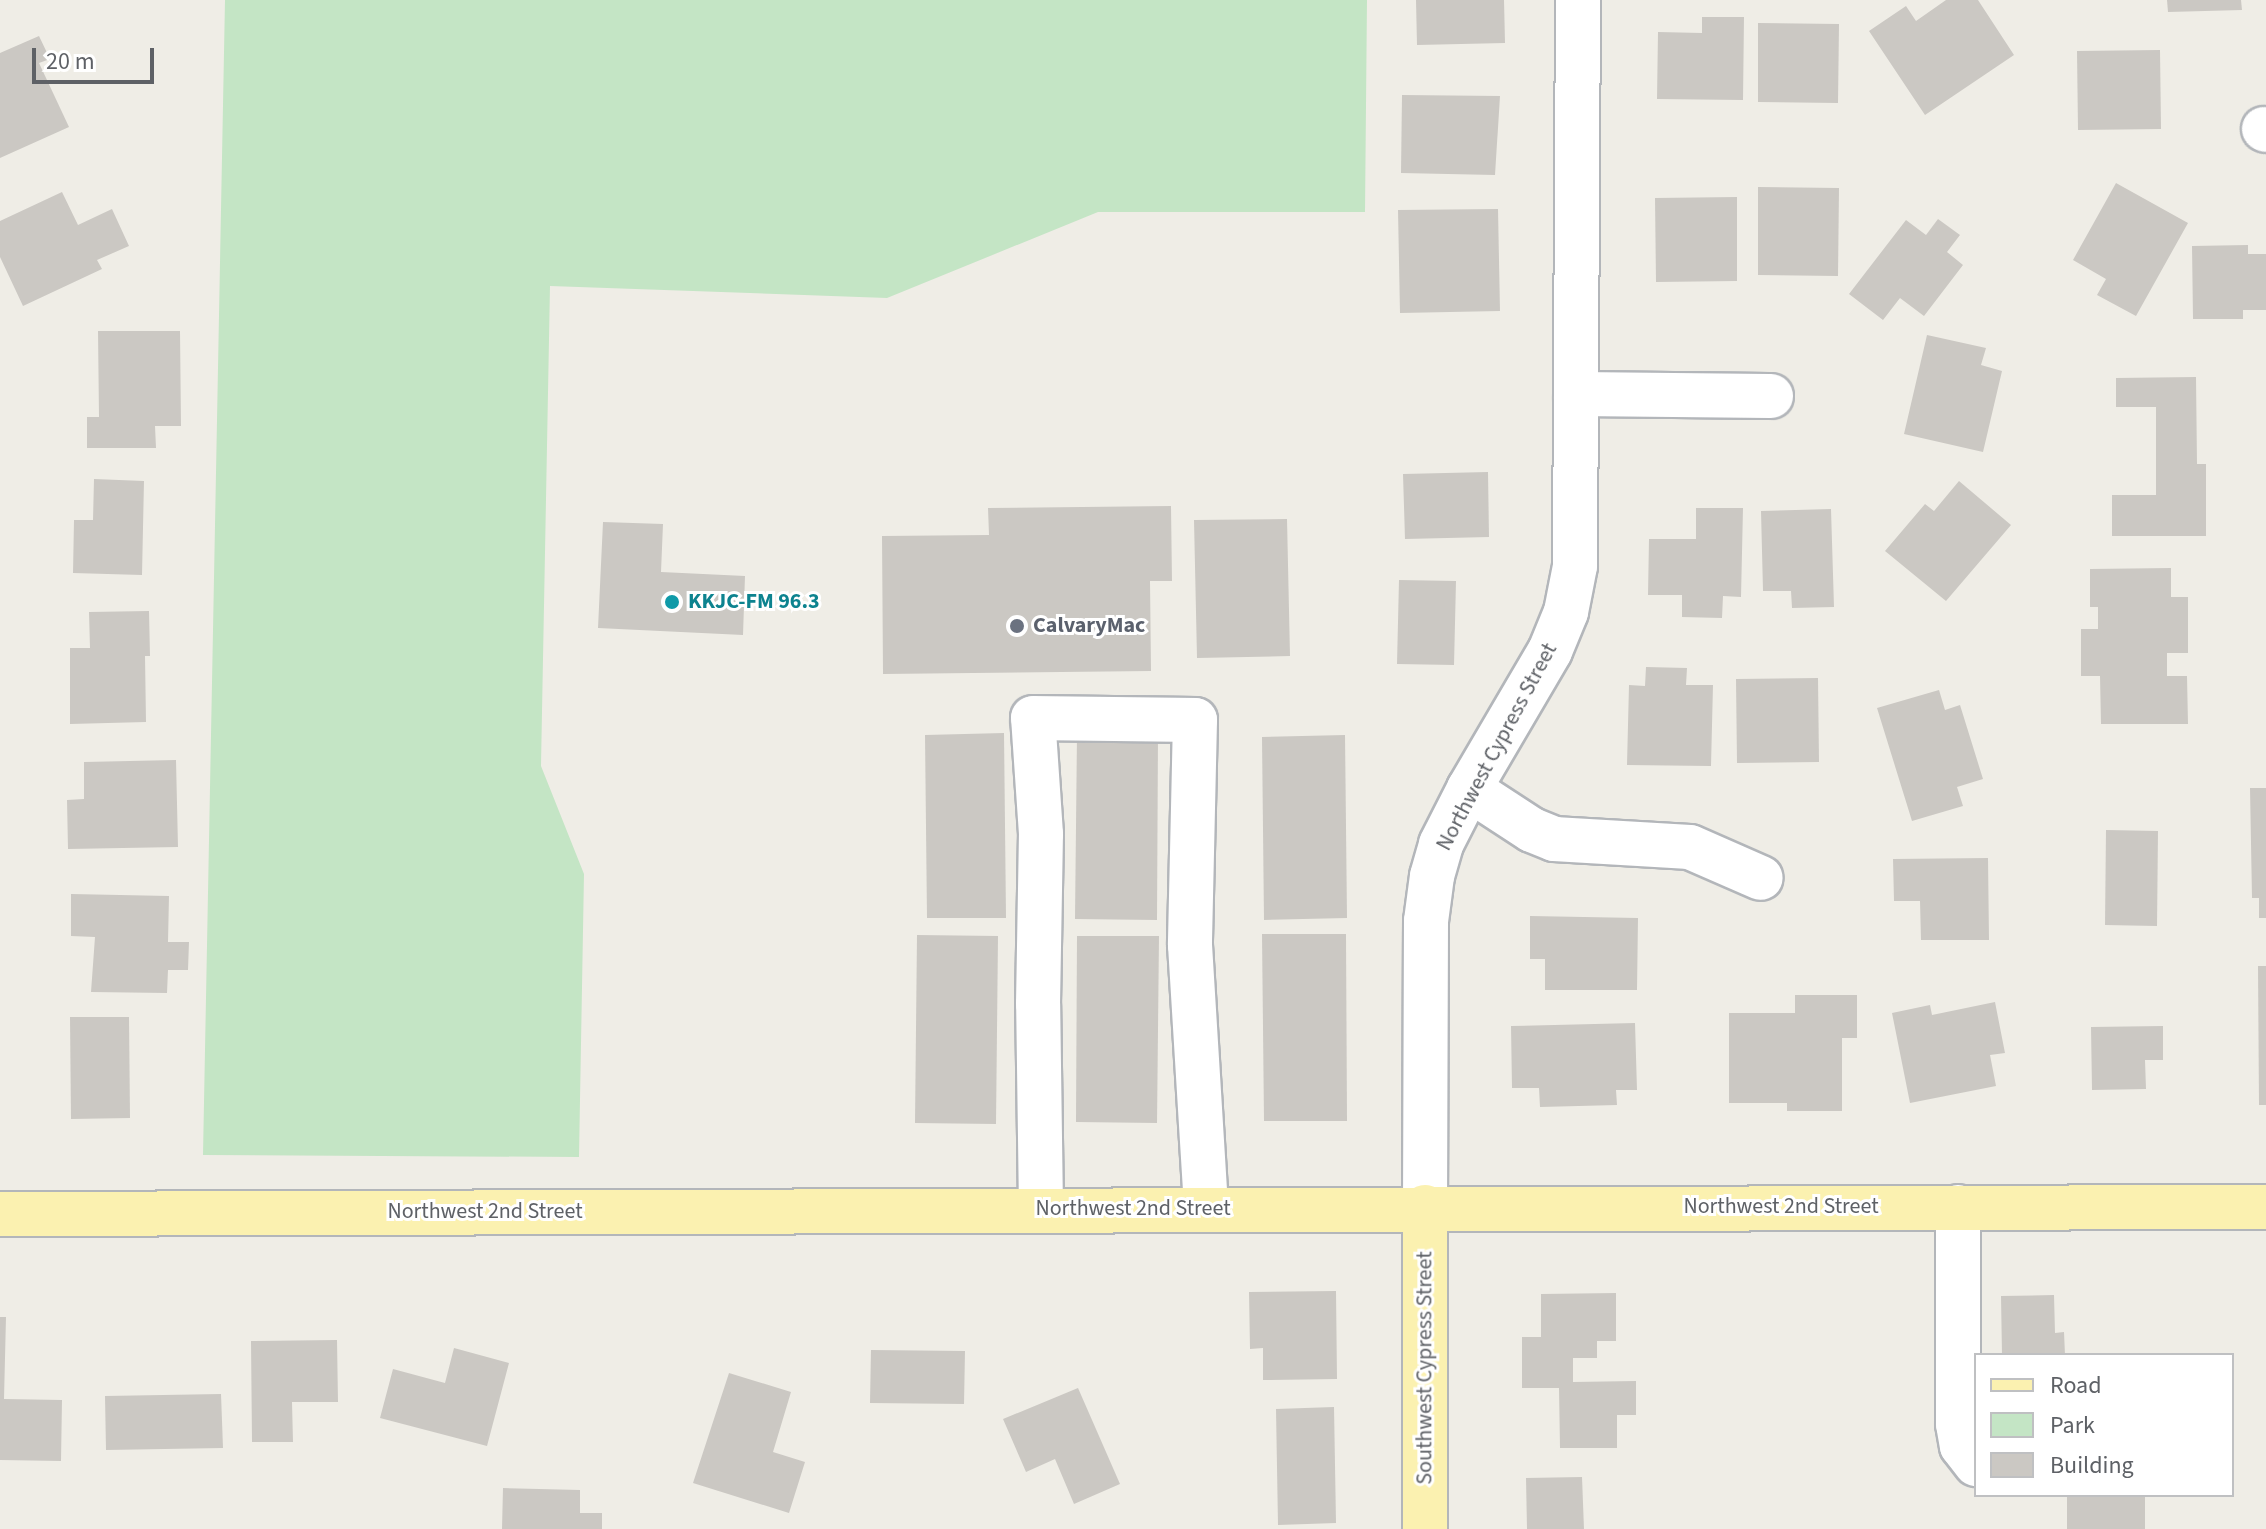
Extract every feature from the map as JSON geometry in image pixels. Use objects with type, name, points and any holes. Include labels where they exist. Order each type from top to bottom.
[{"type":"main road","name":"Northwest 2nd Street","points":[[0,1214],[1425,1207],[2266,1207]]},
{"type":"main road","name":"Southwest Cypress Street","points":[[1425,1207],[1425,1529]]},
{"type":"street","name":"Northwest Cypress Street","points":[[1425,1207],[1426,921],[1441,844],[1469,789],[1550,651],[1566,612],[1575,566],[1578,0]]},
{"type":"street","points":[[1576,394],[1771,396]]},
{"type":"street","points":[[1041,1209],[1038,1004],[1041,834],[1033,718],[1195,720],[1190,945],[1206,1208]]},
{"type":"street","points":[[1469,789],[1532,830],[1554,839],[1690,847],[1761,878]]},
{"type":"street","points":[[1958,1207],[1958,1424],[1962,1446],[1974,1461]]},
{"type":"green space","points":[[225,0],[1367,0],[1365,212],[1098,212],[887,298],[550,286],[541,766],[584,874],[579,1157],[203,1155]]},
{"type":"building","points":[[1416,0],[1504,0],[1505,43],[1417,45]]},
{"type":"building","points":[[1946,0],[1978,0],[2014,55],[1925,115],[1869,31],[1906,6],[1916,21]]},
{"type":"building","points":[[2167,0],[2241,0],[2242,10],[2168,12]]},
{"type":"building","points":[[1702,17],[1744,17],[1743,100],[1657,99],[1658,32],[1702,33]]},
{"type":"building","points":[[1758,23],[1839,24],[1838,103],[1758,102]]},
{"type":"building","points":[[39,36],[50,59],[39,63],[69,127],[0,158],[0,53]]},
{"type":"building","points":[[2160,50],[2161,129],[2078,130],[2077,51]]},
{"type":"building","points":[[1402,95],[1500,96],[1495,175],[1401,173]]},
{"type":"building","points":[[2116,183],[2188,223],[2136,316],[2097,295],[2106,279],[2073,260]]},
{"type":"building","points":[[1758,187],[1839,188],[1838,276],[1758,275]]},
{"type":"building","points":[[62,192],[78,225],[112,209],[129,246],[97,260],[102,269],[23,306],[0,257],[0,221]]},
{"type":"building","points":[[1737,197],[1737,281],[1656,282],[1655,198]]},
{"type":"building","points":[[1498,209],[1500,311],[1400,313],[1398,210]]},
{"type":"building","points":[[1938,219],[1960,235],[1947,252],[1963,265],[1924,316],[1900,298],[1883,320],[1849,294],[1906,220],[1926,235]]},
{"type":"building","points":[[2248,245],[2248,254],[2266,254],[2266,310],[2243,310],[2243,319],[2193,319],[2192,246]]},
{"type":"building","points":[[98,331],[180,331],[181,426],[155,426],[156,448],[87,448],[87,417],[99,417]]},
{"type":"building","points":[[1927,335],[1986,348],[1981,365],[2002,371],[1983,452],[1904,434]]},
{"type":"building","points":[[2196,377],[2197,464],[2206,464],[2206,536],[2112,536],[2112,495],[2156,495],[2156,407],[2116,407],[2116,378]]},
{"type":"building","points":[[1488,472],[1489,537],[1405,539],[1403,474]]},
{"type":"building","points":[[94,479],[144,481],[142,575],[73,573],[74,520],[93,520]]},
{"type":"building","points":[[1959,481],[2011,525],[1946,601],[1885,551],[1925,504],[1934,511]]},
{"type":"building","name":"CalvaryMac","points":[[1171,506],[1172,581],[1150,581],[1151,671],[883,674],[882,536],[989,535],[988,508]]},
{"type":"building","points":[[1696,508],[1743,508],[1741,597],[1723,596],[1722,618],[1682,617],[1682,595],[1648,595],[1649,539],[1696,539]]},
{"type":"building","points":[[1831,509],[1834,607],[1792,608],[1791,591],[1763,591],[1761,511]]},
{"type":"building","points":[[1287,519],[1290,656],[1197,658],[1194,520]]},
{"type":"building","name":"KKJC-FM 96.3","points":[[603,522],[663,524],[661,572],[745,576],[743,635],[598,628]]},
{"type":"building","points":[[2171,568],[2171,597],[2188,597],[2188,653],[2167,653],[2167,676],[2187,676],[2188,724],[2101,724],[2100,676],[2081,676],[2081,629],[2098,629],[2098,607],[2090,607],[2090,569]]},
{"type":"building","points":[[1399,580],[1456,581],[1454,665],[1397,664]]},
{"type":"building","points":[[149,611],[150,656],[145,656],[146,722],[70,724],[70,648],[90,648],[89,612]]},
{"type":"building","points":[[1646,667],[1687,668],[1686,685],[1713,685],[1711,766],[1627,765],[1629,685],[1645,686]]},
{"type":"building","points":[[1818,678],[1819,762],[1737,763],[1736,679]]},
{"type":"building","points":[[1939,690],[1945,710],[1960,705],[1983,779],[1957,787],[1963,806],[1912,821],[1877,708]]},
{"type":"building","points":[[1004,733],[1006,918],[927,918],[925,735]]},
{"type":"building","points":[[1077,734],[1158,735],[1157,920],[1075,919]]},
{"type":"building","points":[[1345,735],[1347,918],[1264,920],[1262,737]]},
{"type":"building","points":[[176,760],[178,847],[68,849],[67,800],[84,799],[84,762]]},
{"type":"building","points":[[2250,788],[2266,788],[2266,918],[2259,918],[2259,898],[2252,898]]},
{"type":"building","points":[[2106,830],[2158,831],[2157,926],[2105,925]]},
{"type":"building","points":[[1988,858],[1989,940],[1921,940],[1920,901],[1894,901],[1893,859]]},
{"type":"building","points":[[71,894],[169,896],[168,942],[189,942],[188,970],[168,970],[167,993],[91,992],[95,937],[71,936]]},
{"type":"building","points":[[1530,916],[1638,918],[1637,990],[1545,990],[1545,959],[1530,959]]},
{"type":"building","points":[[1262,934],[1346,934],[1347,1121],[1264,1121]]},
{"type":"building","points":[[917,935],[998,936],[996,1124],[915,1123]]},
{"type":"building","points":[[1077,936],[1159,936],[1157,1123],[1076,1122]]},
{"type":"building","points":[[2258,966],[2266,966],[2266,1105],[2259,1105]]},
{"type":"building","points":[[1795,995],[1857,995],[1857,1038],[1842,1038],[1842,1111],[1787,1111],[1787,1103],[1729,1103],[1729,1013],[1795,1013]]},
{"type":"building","points":[[1995,1002],[2005,1053],[1990,1055],[1996,1086],[1910,1103],[1892,1013],[1930,1005],[1932,1015]]},
{"type":"building","points":[[70,1017],[129,1017],[130,1118],[71,1119]]},
{"type":"building","points":[[1635,1023],[1637,1090],[1616,1090],[1617,1105],[1540,1107],[1539,1088],[1512,1088],[1511,1026]]},
{"type":"building","points":[[2163,1026],[2163,1060],[2145,1060],[2146,1089],[2092,1090],[2091,1027]]},
{"type":"building","points":[[1336,1291],[1337,1379],[1263,1380],[1263,1348],[1250,1349],[1249,1292]]},
{"type":"building","points":[[1616,1293],[1616,1341],[1597,1341],[1597,1358],[1573,1358],[1573,1382],[1636,1381],[1636,1415],[1617,1415],[1617,1448],[1560,1448],[1559,1388],[1522,1388],[1522,1337],[1541,1337],[1541,1294]]},
{"type":"building","points":[[2054,1295],[2055,1333],[2064,1332],[2065,1353],[2002,1353],[2001,1296]]},
{"type":"building","points":[[0,1317],[6,1317],[4,1399],[62,1400],[61,1461],[0,1460]]},
{"type":"building","points":[[337,1340],[338,1402],[292,1402],[293,1442],[252,1442],[251,1341]]},
{"type":"building","points":[[454,1348],[509,1363],[487,1446],[380,1418],[393,1369],[445,1383]]},
{"type":"building","points":[[871,1350],[965,1351],[964,1404],[870,1403]]},
{"type":"building","points":[[729,1373],[791,1392],[773,1452],[805,1462],[789,1513],[693,1483]]},
{"type":"building","points":[[1078,1388],[1120,1484],[1074,1504],[1055,1459],[1026,1472],[1003,1419]]},
{"type":"building","points":[[221,1394],[223,1448],[106,1450],[105,1396]]},
{"type":"building","points":[[1334,1407],[1336,1523],[1278,1525],[1276,1409]]},
{"type":"building","points":[[1582,1477],[1584,1529],[1527,1529],[1526,1478]]},
{"type":"building","points":[[503,1488],[580,1490],[580,1513],[602,1513],[602,1529],[502,1529]]},
{"type":"building","points":[[2067,1497],[2145,1497],[2145,1529],[2067,1529]]},
{"type":"place","name":"KKJC-FM 96.3","points":[[672,602]]},
{"type":"place","name":"CalvaryMac","points":[[1017,626]]}]
